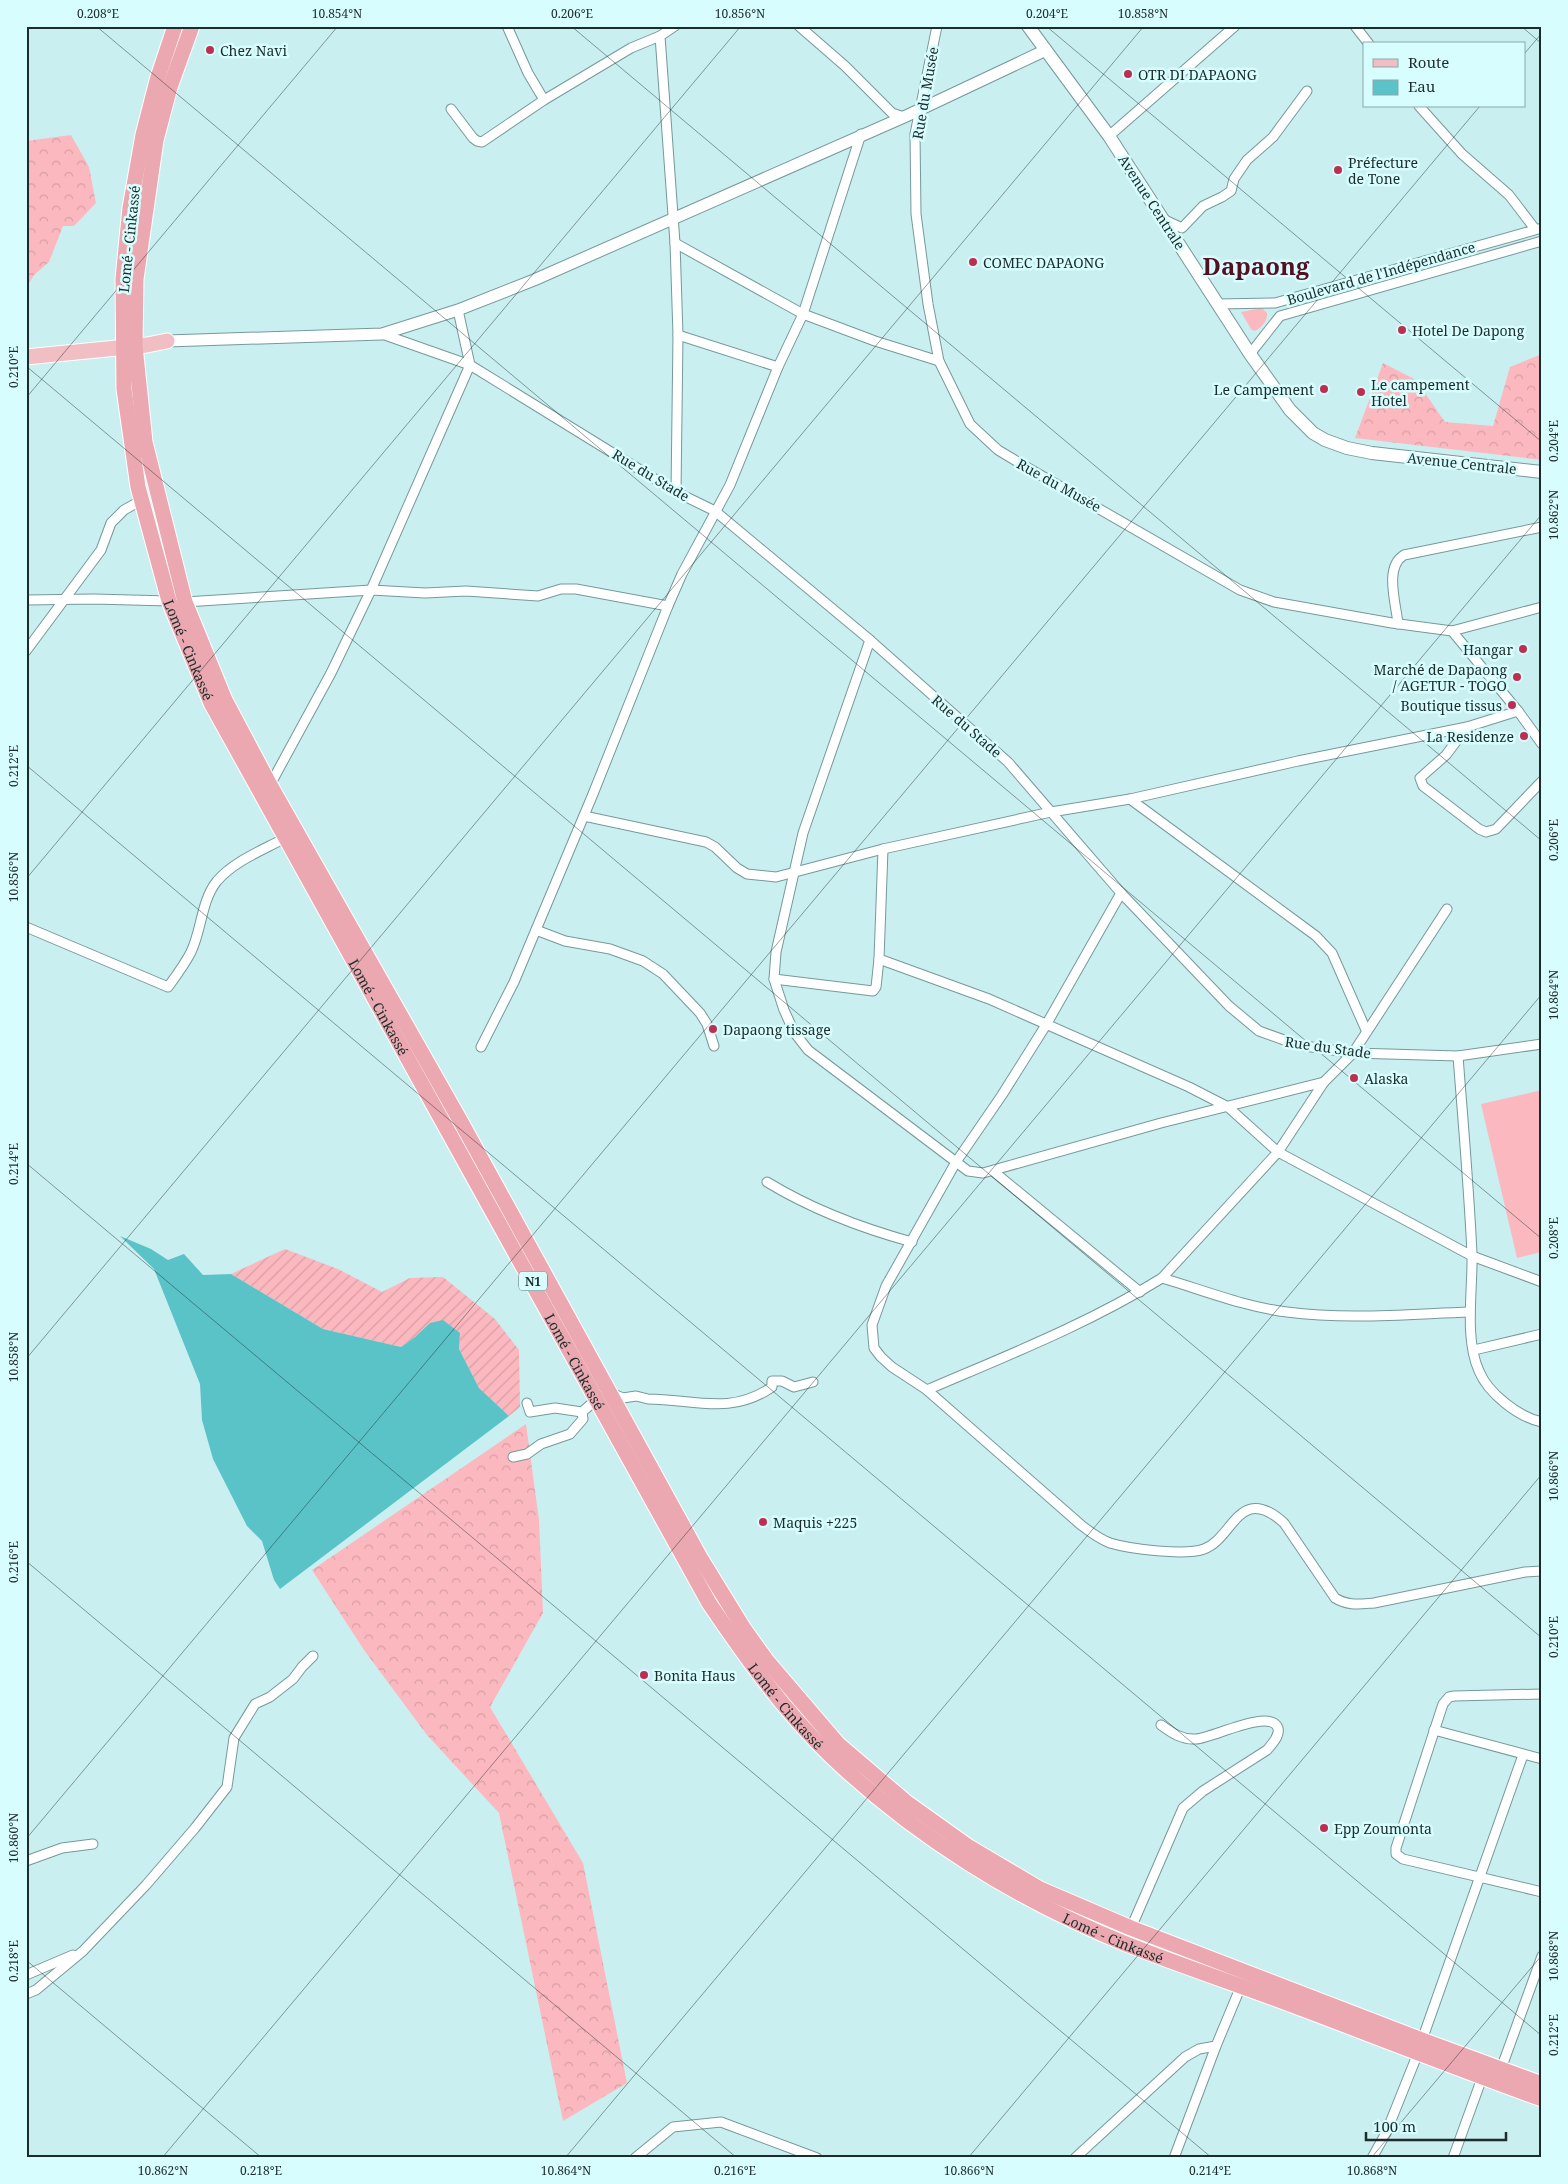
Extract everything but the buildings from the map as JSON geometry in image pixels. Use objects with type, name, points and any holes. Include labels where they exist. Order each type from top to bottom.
[{"type":"highway","name":"Lomé - Cinkassé","points":[[175,26],[158,77],[143,135],[130,208],[123,279],[129,344],[145,442],[185,602],[285,838],[603,1396]]},
{"type":"highway","name":"Lomé - Cinkassé","points":[[192,26],[170,87],[156,140],[136,279],[125,405],[138,487],[169,601],[211,704],[265,789],[461,1122],[709,1603],[755,1669],[834,1749],[899,1814],[962,1859],[1034,1901],[1125,1943],[1241,1986],[1316,2007]]},
{"type":"highway","name":"Lomé - Cinkassé","points":[[834,1749],[969,1847],[1040,1889],[1316,2007],[1420,2046],[1501,2069],[1542,2084]]},
{"type":"highway","name":"Lomé - Cinkassé","points":[[1420,2046],[1482,2078],[1542,2100]]},
{"type":"main road","name":"Avenue Centrale","points":[[1028,26],[1109,136],[1250,354],[1290,410],[1313,433],[1325,440],[1347,448],[1372,453],[1542,472]]},
{"type":"main road","points":[[26,349],[168,341]]},
{"type":"main road","points":[[26,357],[129,344]]},
{"type":"street","points":[[450,109],[479,142],[544,100],[631,48],[660,36],[675,26]]},
{"type":"street","points":[[799,26],[845,66],[892,113],[904,117]]},
{"type":"street","name":"Rue du Musée","points":[[937,26],[915,134],[916,214],[928,304],[939,361],[970,424],[998,450],[1240,590],[1274,602],[1398,624],[1452,631],[1542,607]]},
{"type":"street","points":[[1109,136],[1235,26]]},
{"type":"street","points":[[1355,26],[1367,42]]},
{"type":"street","points":[[509,27],[528,73],[544,100]]},
{"type":"street","points":[[660,36],[675,243],[678,335],[676,492]]},
{"type":"street","points":[[168,341],[382,334],[458,310],[534,280],[861,134],[904,117],[1046,50]]},
{"type":"street","points":[[1162,218],[1182,228],[1203,206],[1231,191],[1234,179],[1247,160],[1273,137],[1307,92]]},
{"type":"street","points":[[1421,108],[1462,154],[1509,195],[1539,228]]},
{"type":"street","points":[[481,1047],[505,1003],[584,816],[682,574],[744,455],[778,367],[803,314],[861,134]]},
{"type":"street","name":"Boulevard de l'Indépendance","points":[[1218,304],[1275,303],[1539,228]]},
{"type":"street","name":"Boulevard de l'Indépendance","points":[[1250,354],[1280,316],[1542,241]]},
{"type":"street","points":[[675,243],[803,314],[875,341],[939,361]]},
{"type":"street","points":[[1485,243],[1488,256]]},
{"type":"street","points":[[265,789],[331,673],[371,590],[470,365],[458,310]]},
{"type":"street","name":"Rue du Stade","points":[[382,334],[470,365],[676,492],[715,511],[870,640],[1008,762],[1120,893],[1229,1006],[1259,1031],[1298,1045],[1353,1053],[1458,1056],[1542,1044]]},
{"type":"street","points":[[678,335],[778,367]]},
{"type":"street","points":[[26,651],[101,550],[111,523],[124,510],[142,500]]},
{"type":"street","points":[[1398,624],[1392,571],[1398,558],[1404,554],[1542,527]]},
{"type":"street","points":[[185,602],[371,590],[425,593],[466,591],[538,596],[561,589],[576,588],[668,606]]},
{"type":"street","points":[[26,600],[169,601]]},
{"type":"street","points":[[1452,631],[1518,711],[1538,732],[1542,744]]},
{"type":"street","points":[[870,640],[803,833],[776,952],[774,979],[789,1022],[800,1042],[808,1050],[973,1173],[993,1171],[1161,1123],[1324,1082]]},
{"type":"street","points":[[584,816],[706,842],[715,846],[737,868],[747,874],[776,877],[884,849],[1051,812],[1130,799],[1298,761],[1467,727],[1518,711]]},
{"type":"street","points":[[1467,727],[1446,754],[1420,778],[1423,786],[1478,829],[1486,832],[1496,829],[1542,781]]},
{"type":"street","points":[[1130,799],[1321,941],[1337,961],[1366,1030]]},
{"type":"street","points":[[26,928],[168,987],[191,952],[203,917],[206,898],[218,880],[231,868],[285,838]]},
{"type":"street","points":[[774,979],[873,991],[876,987],[879,959],[884,849]]},
{"type":"street","points":[[1120,893],[1046,1025],[1002,1095],[956,1162],[886,1286],[876,1310],[872,1338],[874,1348],[892,1367],[927,1390],[1080,1525],[1094,1535],[1109,1542],[1122,1546],[1193,1552],[1206,1549],[1214,1543],[1232,1522],[1242,1514],[1262,1509],[1274,1514],[1284,1523],[1335,1598],[1344,1603],[1354,1605],[1374,1603],[1515,1573],[1542,1571]]},
{"type":"street","points":[[927,1390],[1053,1335],[1140,1292],[1162,1278],[1278,1152],[1324,1082],[1353,1053],[1366,1030],[1447,908]]},
{"type":"street","points":[[536,930],[565,941],[610,949],[643,961],[663,974],[700,1013],[707,1024],[714,1046]]},
{"type":"street","points":[[879,959],[989,999],[1176,1081],[1228,1107],[1278,1152],[1472,1256],[1542,1282]]},
{"type":"street","points":[[1458,1056],[1472,1256],[1470,1312],[1475,1360],[1485,1382],[1500,1398],[1517,1411],[1542,1422]]},
{"type":"street","points":[[993,1171],[1140,1292]]},
{"type":"street","points":[[767,1182],[800,1202],[830,1215],[912,1242]]},
{"type":"street","points":[[1162,1278],[1266,1309],[1305,1314],[1363,1316],[1470,1312]]},
{"type":"street","points":[[1474,1350],[1542,1334]]},
{"type":"street","points":[[527,1403],[530,1412],[555,1408],[582,1412],[603,1396],[623,1398],[636,1396],[648,1399],[721,1405],[753,1398],[772,1387],[772,1381],[782,1381],[794,1387],[813,1382]]},
{"type":"street","points":[[513,1457],[527,1454],[530,1450],[538,1448],[541,1444],[570,1434],[582,1419],[582,1412]]},
{"type":"street","points":[[26,1994],[36,1990],[83,1951],[146,1885],[195,1828],[227,1787],[234,1738],[255,1704],[270,1697],[293,1679],[302,1666],[313,1656]]},
{"type":"street","points":[[1542,1694],[1449,1697],[1443,1704],[1396,1848],[1396,1854],[1403,1859],[1542,1892]]},
{"type":"street","points":[[1131,1928],[1183,1808],[1203,1791],[1267,1750],[1274,1742],[1278,1731],[1277,1725],[1272,1722],[1260,1721],[1205,1738],[1194,1739],[1182,1738],[1161,1725]]},
{"type":"street","points":[[1434,1730],[1542,1760]]},
{"type":"street","points":[[1372,2158],[1386,2133],[1420,2046],[1523,1755]]},
{"type":"street","points":[[26,1861],[62,1848],[93,1844]]},
{"type":"street","points":[[26,1976],[83,1951]]},
{"type":"street","points":[[1501,2069],[1542,1956]]},
{"type":"street","points":[[1174,2158],[1216,2046],[1241,1986]]},
{"type":"street","points":[[1075,2158],[1184,2057],[1199,2049],[1216,2046]]},
{"type":"street","points":[[1453,2158],[1482,2078]]},
{"type":"street","points":[[636,2158],[673,2127],[721,2122],[817,2158]]},
{"type":"green space","points":[[71,135],[89,167],[96,203],[74,226],[63,226],[49,262],[34,275],[28,285],[26,284],[26,141]]},
{"type":"green space","points":[[1262,308],[1267,313],[1265,321],[1254,331],[1241,312]]},
{"type":"green space","points":[[1542,354],[1542,460],[1355,438],[1383,363],[1416,380],[1445,422],[1493,426],[1510,367]]},
{"type":"green space","points":[[1542,1090],[1542,1252],[1517,1258],[1481,1104]]},
{"type":"green space","points":[[285,1249],[338,1269],[382,1292],[410,1278],[443,1277],[495,1319],[519,1350],[520,1407],[509,1416],[479,1388],[459,1349],[460,1333],[430,1323],[401,1347],[323,1329],[231,1274]]},
{"type":"green space","points":[[526,1424],[539,1520],[543,1613],[490,1707],[583,1863],[627,2083],[563,2121],[499,1813],[427,1735],[364,1650],[312,1570]]},
{"type":"water","points":[[120,1236],[151,1249],[168,1260],[184,1254],[203,1275],[231,1274],[323,1329],[401,1347],[430,1323],[443,1320],[460,1333],[459,1349],[479,1388],[509,1416],[280,1589],[274,1580],[262,1541],[247,1526],[213,1459],[202,1420],[200,1384],[154,1269]]},
{"type":"place","name":"Chez Navi","points":[[210,50]]},
{"type":"place","name":"OTR DI DAPAONG","points":[[1128,74]]},
{"type":"place","name":"Préfecture de Tone","points":[[1338,170]]},
{"type":"place","name":"COMEC DAPAONG","points":[[973,262]]},
{"type":"place","name":"Hotel De Dapong","points":[[1402,330]]},
{"type":"place","name":"Le Campement","points":[[1324,389]]},
{"type":"place","name":"Le campement Hotel","points":[[1361,392]]},
{"type":"place","name":"Hangar","points":[[1523,649]]},
{"type":"place","name":"Marché de Dapaong / AGETUR - TOGO","points":[[1517,677]]},
{"type":"place","name":"Boutique tissus","points":[[1512,705]]},
{"type":"place","name":"La Residenze","points":[[1524,736]]},
{"type":"place","name":"Dapaong tissage","points":[[713,1029]]},
{"type":"place","name":"Alaska","points":[[1354,1078]]},
{"type":"place","name":"Maquis +225","points":[[763,1522]]},
{"type":"place","name":"Bonita Haus","points":[[644,1675]]},
{"type":"place","name":"Epp Zoumonta","points":[[1324,1828]]},
{"type":"district","name":"Dapaong","points":[[1256,265]]}]
